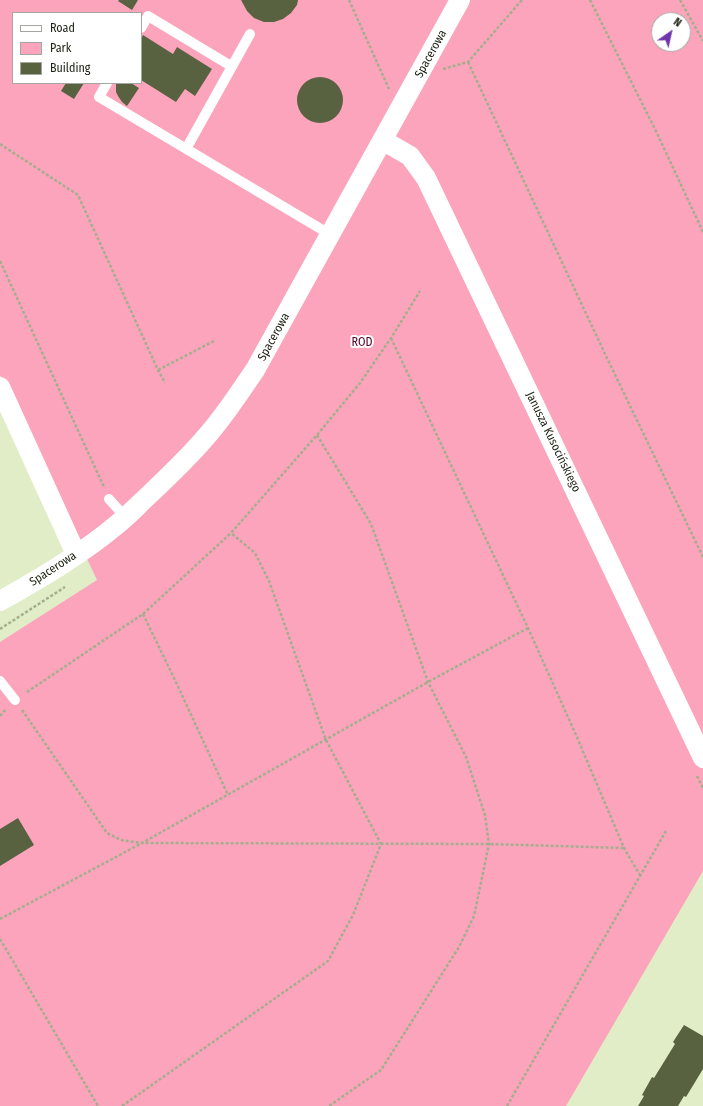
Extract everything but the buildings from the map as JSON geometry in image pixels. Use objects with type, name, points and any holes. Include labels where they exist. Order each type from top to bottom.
[{"type":"street","name":"Spacerowa","points":[[0,601],[43,577],[97,541],[126,518],[177,468],[205,438],[227,410],[256,370],[384,141],[460,0]]},
{"type":"street","name":"Janusza Kusocińskiego","points":[[384,141],[410,156],[426,178],[703,758]]},
{"type":"street","points":[[0,388],[76,554]]},
{"type":"lane","points":[[142,26],[148,16],[231,66]]},
{"type":"lane","points":[[186,149],[250,34]]},
{"type":"lane","points":[[106,84],[99,97],[331,235]]},
{"type":"lane","points":[[109,499],[126,518]]},
{"type":"lane","points":[[0,681],[14,700]]},
{"type":"path","points":[[349,0],[394,100],[402,107]]},
{"type":"path","points":[[428,60],[442,69],[468,62],[522,0]]},
{"type":"path","points":[[590,0],[703,232]]},
{"type":"path","points":[[680,0],[703,40]]},
{"type":"path","points":[[468,62],[606,356],[703,557]]},
{"type":"path","points":[[0,144],[78,195],[165,383]]},
{"type":"path","points":[[0,261],[109,499]]},
{"type":"path","points":[[420,291],[391,338],[360,383],[317,435],[231,533],[142,614],[14,700],[107,833],[120,840],[142,843],[489,844],[624,848]]},
{"type":"path","points":[[391,338],[528,628],[624,848],[641,877]]},
{"type":"path","points":[[158,370],[216,340]]},
{"type":"path","points":[[317,435],[371,524],[428,682],[466,757],[485,815],[489,844],[474,916],[459,947],[381,1070],[329,1106]]},
{"type":"path","points":[[122,1106],[328,961],[353,915],[381,844],[326,740],[270,581],[255,554],[231,533]]},
{"type":"path","points":[[142,614],[176,682],[228,795]]},
{"type":"path","points":[[0,919],[142,843],[428,682],[528,628]]},
{"type":"path","points":[[507,1106],[641,877],[666,831]]},
{"type":"path","points":[[0,939],[98,1106]]},
{"type":"green space","name":"ROD","points":[[0,0],[703,0],[703,871],[566,1106],[0,1106],[0,642],[97,580],[0,375]]}]
